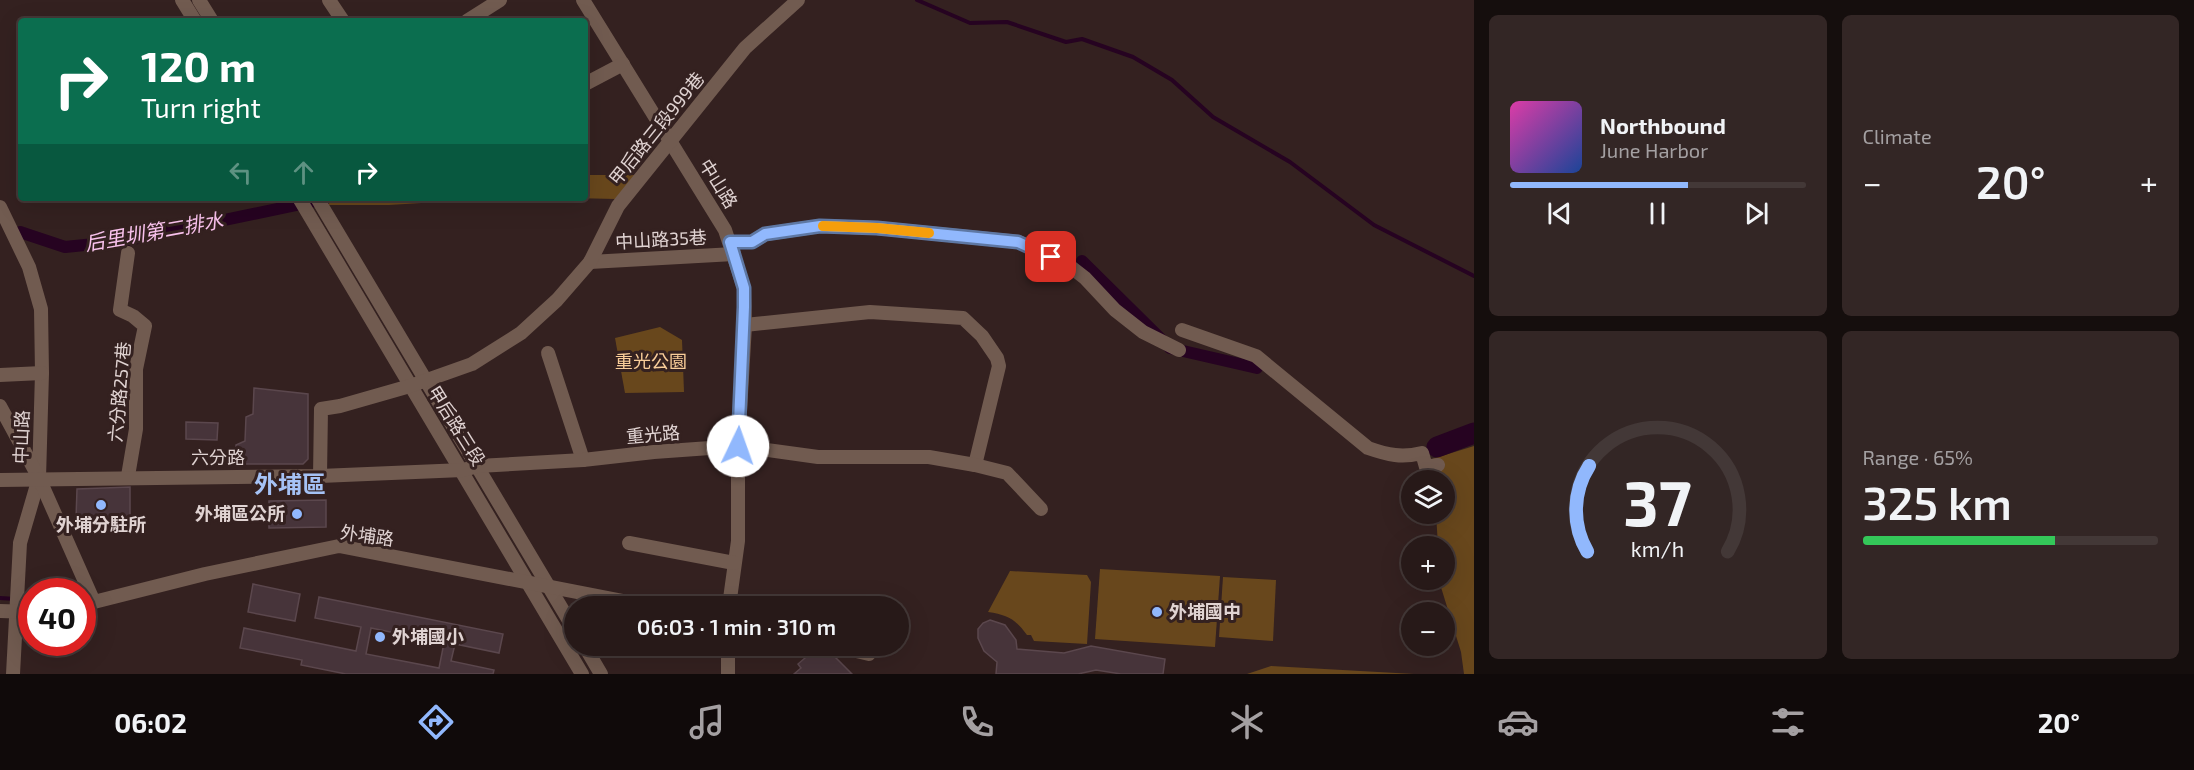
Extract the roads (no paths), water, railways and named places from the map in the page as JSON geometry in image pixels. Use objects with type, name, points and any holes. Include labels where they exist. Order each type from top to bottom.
[{"type":"street","points":[[182,0],[193,18]]},
{"type":"street","points":[[199,0],[210,18]]},
{"type":"street","points":[[329,0],[341,18]]},
{"type":"street","points":[[472,18],[500,0]]},
{"type":"street","name":"中山路","points":[[583,0],[725,230],[744,288],[745,325],[738,446],[738,540],[730,596]]},
{"type":"street","name":"甲后路三段999巷","points":[[320,476],[321,409],[340,406],[410,386],[472,364],[521,333],[557,300],[590,262],[618,206],[745,48],[798,0]]},
{"type":"street","points":[[588,82],[623,64]]},
{"type":"street","name":"甲后路三段","points":[[301,201],[410,386],[463,470],[525,581],[582,674]]},
{"type":"street","name":"甲后路三段","points":[[319,201],[564,612]]},
{"type":"street","name":"中山路","points":[[0,207],[29,267],[41,309],[39,478],[20,543],[13,674]]},
{"type":"street","name":"中山路35巷","points":[[590,262],[732,248],[752,242],[765,234],[820,226],[877,228],[1018,242],[1067,264],[1085,278],[1115,310],[1143,332],[1179,350]]},
{"type":"street","name":"六分路257巷","points":[[128,253],[120,310],[133,316],[145,326],[136,369],[136,429],[128,476]]},
{"type":"street","points":[[745,325],[870,312],[963,318],[982,336],[997,358],[999,366],[975,465]]},
{"type":"street","points":[[1182,330],[1256,356],[1368,448],[1390,456],[1408,457],[1422,453],[1426,467],[1438,465]]},
{"type":"street","points":[[548,353],[583,460]]},
{"type":"street","points":[[0,375],[42,373]]},
{"type":"street","points":[[0,406],[39,478],[78,578]]},
{"type":"street","name":"重光路","points":[[478,466],[583,460],[738,446],[818,457],[929,457],[1007,473],[1041,509]]},
{"type":"street","name":"六分路","points":[[0,480],[128,476],[320,476],[463,470],[478,466]]},
{"type":"street","points":[[629,543],[734,563]]},
{"type":"street","name":"外埔路","points":[[96,602],[205,574],[339,546],[474,574],[525,581],[601,596]]},
{"type":"street","points":[[0,611],[15,612]]},
{"type":"street","points":[[590,656],[601,674]]},
{"type":"street","points":[[728,656],[728,674]]},
{"type":"waterway","points":[[917,0],[970,23],[1007,22],[1066,42],[1082,39],[1133,57],[1172,80],[1213,117],[1290,162],[1374,225],[1474,276]]},
{"type":"waterway","name":"后里圳第二排水","points":[[20,232],[65,247],[124,241],[315,201]]},
{"type":"waterway","name":"后里圳第二排水","points":[[1082,261],[1170,348],[1257,368]]},
{"type":"waterway","points":[[1437,447],[1474,433]]},
{"type":"waterway","points":[[0,598],[18,599]]},
{"type":"place","name":"外埔分駐所","points":[[101,505]]},
{"type":"place","name":"外埔區公所","points":[[297,514]]},
{"type":"place","name":"外埔國中","points":[[1157,612]]},
{"type":"place","name":"外埔國小","points":[[380,637]]},
{"type":"district","name":"外埔區","points":[[290,485]]},
{"type":"park label","name":"重光公園","points":[[651,362]]}]
